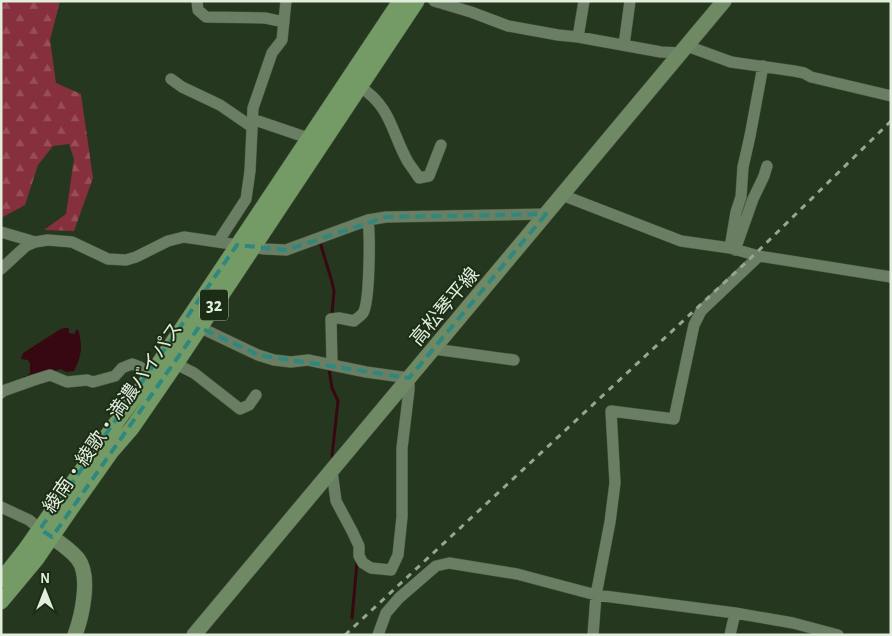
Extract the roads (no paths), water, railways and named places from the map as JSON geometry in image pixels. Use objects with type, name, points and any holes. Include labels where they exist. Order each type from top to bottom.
[{"type":"highway","name":"綾南・綾歌・満濃バイパス","points":[[1,602],[36,560],[46,533],[400,1]]},
{"type":"highway","name":"綾南・綾歌・満濃バイパス","points":[[1,580],[24,551],[46,533],[132,428],[417,1]]},
{"type":"main road","name":"高松琴平線","points":[[194,635],[724,1]]},
{"type":"main road","points":[[46,533],[80,561],[84,587],[83,607],[75,635]]},
{"type":"street","points":[[197,1],[198,10],[206,17],[265,18],[284,22]]},
{"type":"street","points":[[218,242],[246,199],[250,171],[253,108],[272,53],[282,40],[286,1]]},
{"type":"street","points":[[434,1],[470,7],[508,26],[558,35],[578,36],[661,52],[684,50],[731,62],[804,73],[818,79],[891,96]]},
{"type":"street","points":[[578,36],[584,1]]},
{"type":"street","points":[[624,45],[630,1]]},
{"type":"street","points":[[732,249],[736,212],[741,197],[743,167],[763,66]]},
{"type":"street","points":[[172,79],[182,87],[252,123],[308,138]]},
{"type":"street","points":[[360,87],[375,98],[390,119],[408,161],[419,178],[429,176],[441,144]]},
{"type":"street","points":[[732,249],[767,166]]},
{"type":"street","points":[[562,195],[681,241],[732,249],[759,256],[891,277]]},
{"type":"street","points":[[1,270],[26,246],[48,240],[72,242],[108,258],[126,260],[168,241],[184,237],[265,249],[286,250],[368,220],[386,217],[546,214]]},
{"type":"street","points":[[332,364],[331,319],[339,318],[354,321],[363,313],[367,298],[370,235],[368,220]]},
{"type":"street","points":[[1,232],[35,242]]},
{"type":"street","points":[[593,635],[596,594],[610,522],[615,484],[612,411],[674,419],[694,325],[701,311],[759,256]]},
{"type":"street","points":[[199,327],[266,358],[291,362],[308,360],[366,372],[409,378],[402,448],[402,517],[398,555],[391,570],[371,568],[363,563],[359,556],[359,546],[356,539],[336,501],[332,471]]},
{"type":"street","points":[[434,349],[514,360]]},
{"type":"street","points":[[1,394],[3,391],[26,382],[50,375],[68,382],[87,380],[93,382],[115,376],[122,368],[132,364],[150,374],[176,364],[194,373],[240,409],[249,405],[256,395]]},
{"type":"street","points":[[1,507],[29,520],[46,533]]},
{"type":"street","points":[[378,635],[386,613],[399,598],[436,566],[449,563],[518,574],[596,594],[735,613],[793,623],[838,635]]},
{"type":"street","points":[[730,635],[735,613]]},
{"type":"waterway","points":[[320,242],[334,291],[332,314]]},
{"type":"waterway","points":[[329,369],[332,388],[338,401],[332,456]]},
{"type":"waterway","points":[[352,618],[357,562]]},
{"type":"railway","points":[[345,635],[754,255],[891,121]]}]
